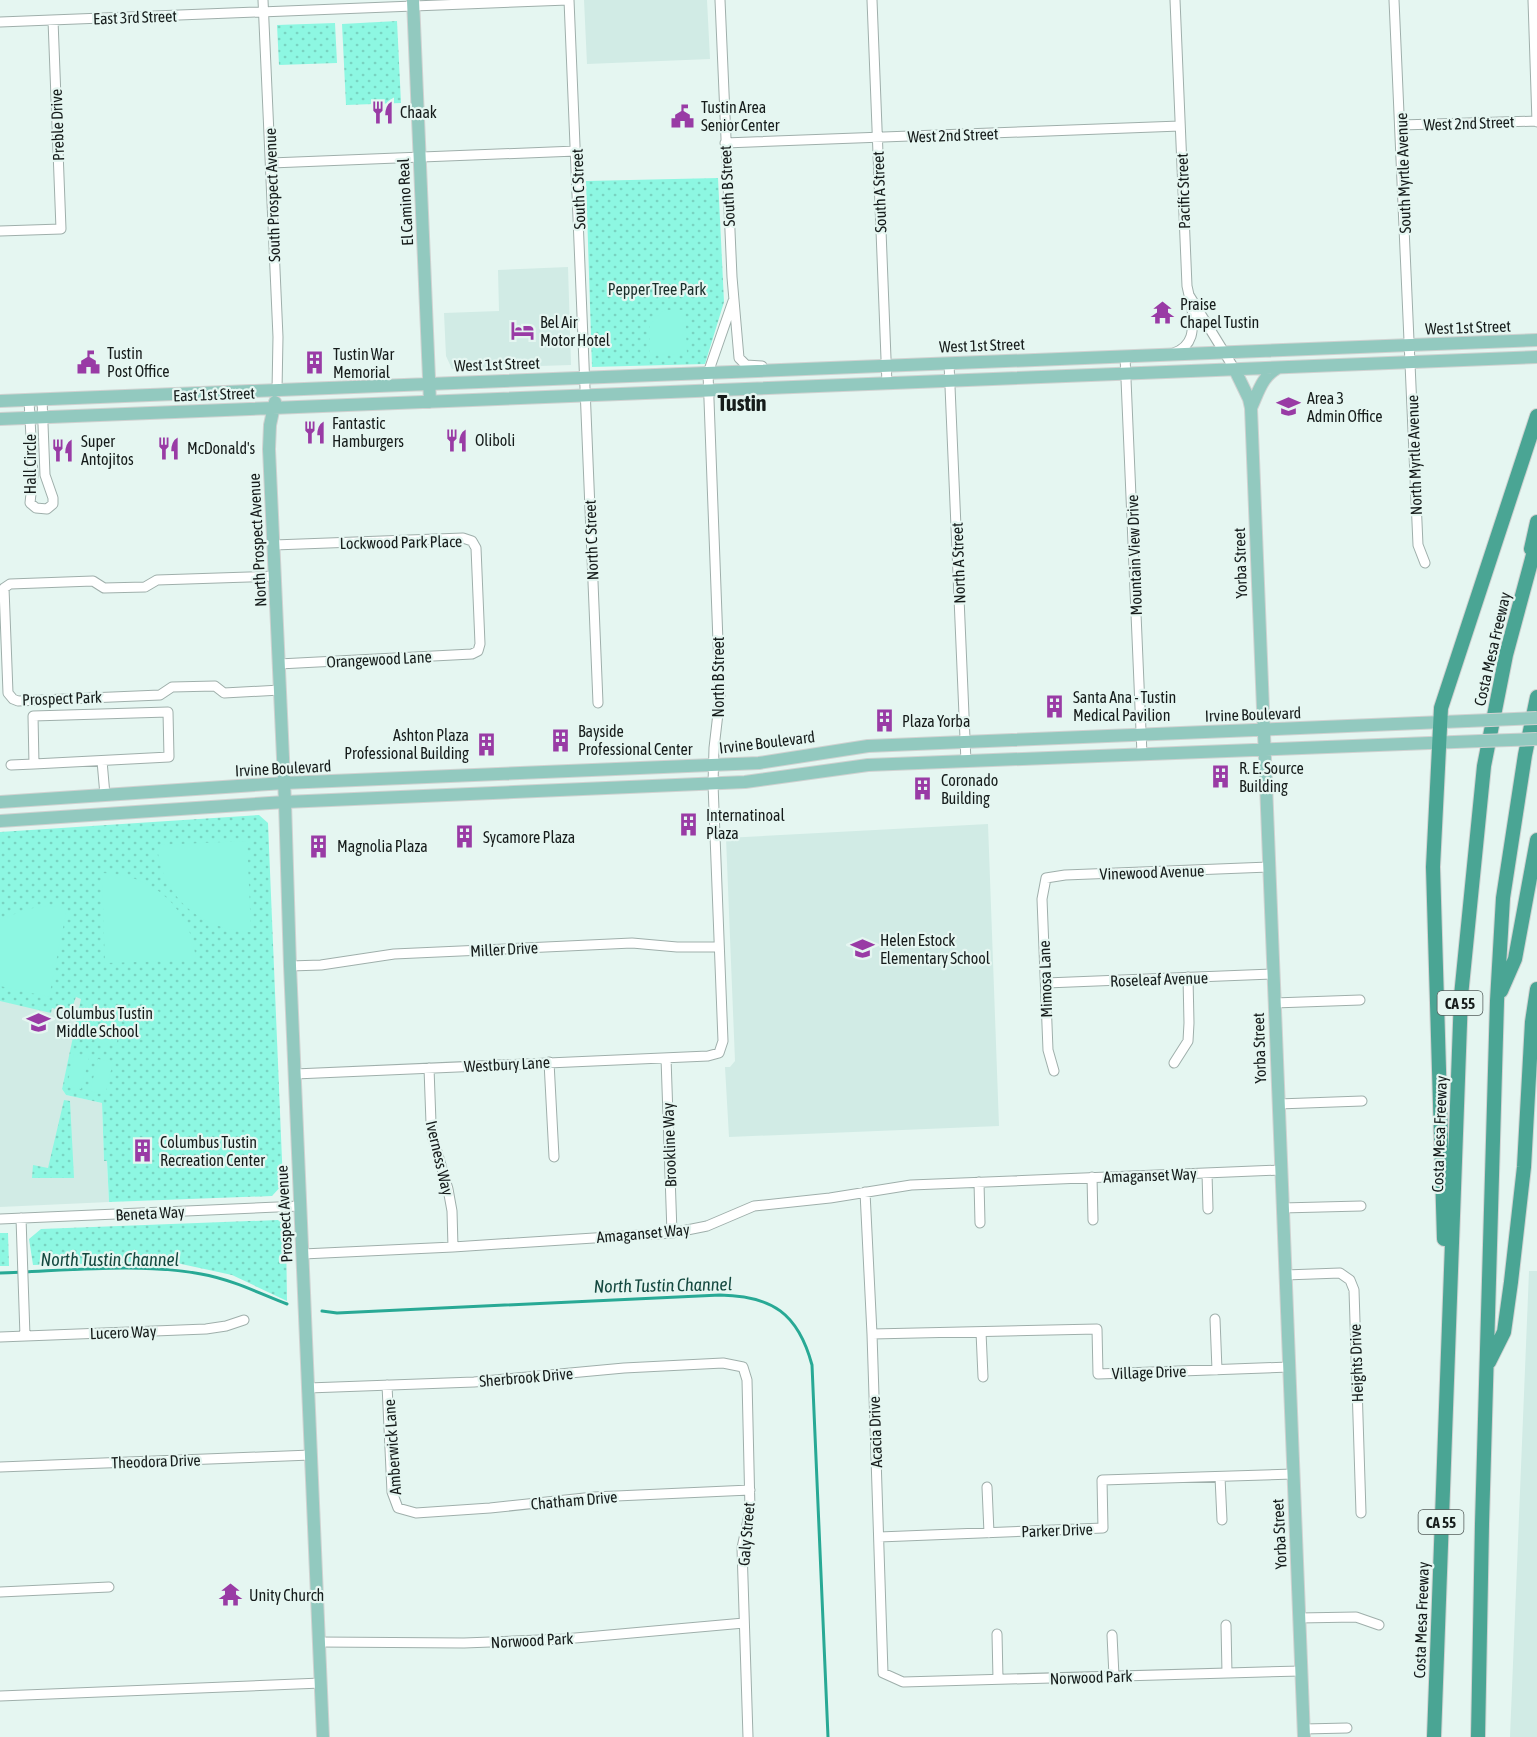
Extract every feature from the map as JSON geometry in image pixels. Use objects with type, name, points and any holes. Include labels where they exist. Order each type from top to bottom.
[{"type":"highway","points":[[1448,1307],[1442,1213],[1433,885],[1441,708],[1537,416]]},
{"type":"highway","points":[[1519,603],[1537,522]]},
{"type":"highway","name":"Costa Mesa Freeway","points":[[1434,1737],[1461,996],[1484,766],[1506,655],[1537,540]]},
{"type":"highway","name":"CA 55","points":[[1478,1737],[1497,1001],[1503,898],[1521,777],[1537,697]]},
{"type":"highway","points":[[1497,1001],[1515,958],[1537,840]]},
{"type":"highway","points":[[1487,1366],[1504,1332],[1511,1282],[1524,1167],[1532,1022],[1537,989]]},
{"type":"main road","name":"El Camino Real","points":[[413,3],[430,402]]},
{"type":"main road","name":"West 1st Street","points":[[429,384],[1537,340]]},
{"type":"main road","name":"West 1st Street","points":[[430,402],[1537,357]]},
{"type":"main road","points":[[1251,408],[1264,380],[1270,372],[1279,368]]},
{"type":"main road","name":"Yorba Street","points":[[1235,370],[1251,408],[1304,1733]]},
{"type":"main road","name":"East 1st Street","points":[[0,401],[429,384]]},
{"type":"main road","name":"North Prospect Avenue","points":[[277,390],[269,449],[280,690]]},
{"type":"main road","name":"East 1st Street","points":[[0,419],[430,402]]},
{"type":"main road","name":"Prospect Avenue","points":[[280,690],[323,1737]]},
{"type":"main road","name":"Irvine Boulevard","points":[[0,802],[285,783],[713,765],[782,760],[868,746],[1537,718]]},
{"type":"main road","name":"Irvine Boulevard","points":[[0,821],[285,802],[713,784],[768,780],[868,765],[1537,739]]},
{"type":"main road","points":[[547,772],[547,791]]},
{"type":"main road","points":[[80,816],[90,809],[102,807],[105,795]]},
{"type":"main road","points":[[0,802],[0,809]]},
{"type":"street","name":"South Prospect Avenue","points":[[263,0],[278,337],[277,390]]},
{"type":"street","name":"East 3rd Street","points":[[0,22],[264,12],[413,3],[569,0]]},
{"type":"street","name":"South C Street","points":[[569,0],[585,377]]},
{"type":"street","name":"South B Street","points":[[720,0],[733,301],[739,358],[746,365],[784,365],[793,369]]},
{"type":"street","name":"South A Street","points":[[872,0],[887,384]]},
{"type":"street","name":"Pacific Street","points":[[1175,0],[1187,286],[1235,370]]},
{"type":"street","name":"South Myrtle Avenue","points":[[1394,0],[1410,345]]},
{"type":"street","points":[[1533,0],[1537,121]]},
{"type":"street","name":"Preble Drive","points":[[0,231],[61,229],[53,20]]},
{"type":"street","name":"West 2nd Street","points":[[1401,125],[1537,121]]},
{"type":"street","name":"West 2nd Street","points":[[725,143],[1180,126]]},
{"type":"street","points":[[271,163],[576,151]]},
{"type":"street","points":[[1168,355],[1185,348],[1190,342],[1192,298]]},
{"type":"street","name":"South B Street","points":[[708,373],[733,301]]},
{"type":"street","name":"North Myrtle Avenue","points":[[1410,345],[1418,545],[1425,563]]},
{"type":"street","name":"Mountain View Drive","points":[[1125,356],[1142,754]]},
{"type":"street","name":"North A Street","points":[[950,363],[966,762]]},
{"type":"street","name":"North B Street","points":[[708,373],[720,696],[713,765],[723,1041],[719,1053]]},
{"type":"street","name":"North C Street","points":[[585,377],[598,703]]},
{"type":"street","name":"Hall Circle","points":[[29,400],[33,475],[30,503],[36,508],[47,509],[53,504],[53,498],[45,475],[42,399]]},
{"type":"street","name":"Lockwood Park Place","points":[[273,545],[463,538],[472,541],[476,548],[479,596],[480,644],[478,651]]},
{"type":"street","name":"Prospect Park","points":[[275,576],[157,580],[145,587],[104,588],[93,581],[10,584],[4,588],[4,604],[8,693],[18,701],[160,695],[172,687],[215,686],[224,693],[280,690]]},
{"type":"street","name":"Orangewood Lane","points":[[279,664],[472,654],[478,651]]},
{"type":"street","points":[[11,765],[34,764],[102,761],[170,757],[168,712],[33,716],[34,764]]},
{"type":"street","points":[[102,761],[105,795]]},
{"type":"street","name":"Vinewood Avenue","points":[[1042,887],[1046,878],[1052,876],[1269,867]]},
{"type":"street","name":"Mimosa Lane","points":[[1042,887],[1048,1050],[1054,1071]]},
{"type":"street","name":"Miller Drive","points":[[290,966],[321,965],[394,954],[632,943],[719,947]]},
{"type":"street","name":"Roseleaf Avenue","points":[[1046,983],[1273,974]]},
{"type":"street","points":[[1174,1064],[1188,1041],[1188,977]]},
{"type":"street","points":[[1274,1003],[1360,1000]]},
{"type":"street","name":"Westbury Lane","points":[[295,1074],[708,1056],[719,1053]]},
{"type":"street","name":"Brookline Way","points":[[666,1058],[672,1233]]},
{"type":"street","points":[[549,1062],[554,1156]]},
{"type":"street","name":"Iverness Way","points":[[429,1068],[433,1138],[448,1189],[452,1211],[453,1247]]},
{"type":"street","points":[[1278,1104],[1362,1101]]},
{"type":"street","name":"Amaganset Way","points":[[303,1254],[672,1233],[707,1226],[754,1206],[831,1198],[911,1185],[1281,1170]]},
{"type":"street","name":"Amaganset Way","points":[[1207,1173],[1208,1209]]},
{"type":"street","name":"Amaganset Way","points":[[1092,1177],[1093,1220]]},
{"type":"street","points":[[979,1182],[980,1223]]},
{"type":"street","name":"Acacia Drive","points":[[865,1192],[883,1673]]},
{"type":"street","name":"Beneta Way","points":[[0,1219],[300,1206]]},
{"type":"street","points":[[1282,1208],[1361,1206]]},
{"type":"street","points":[[21,1218],[25,1336]]},
{"type":"street","name":"Heights Drive","points":[[1285,1275],[1340,1273],[1350,1280],[1354,1290],[1361,1513]]},
{"type":"street","points":[[1215,1319],[1217,1370]]},
{"type":"street","name":"Lucero Way","points":[[0,1337],[206,1329],[244,1320]]},
{"type":"street","name":"Village Drive","points":[[872,1334],[1097,1329],[1098,1374],[1288,1367]]},
{"type":"street","points":[[981,1332],[982,1377]]},
{"type":"street","name":"Sherbrook Drive","points":[[308,1388],[474,1382],[624,1368],[723,1363],[743,1367]]},
{"type":"street","name":"Galy Street","points":[[743,1367],[747,1380],[750,1490],[750,1510],[742,1548],[748,1737]]},
{"type":"street","name":"Amberwick Lane","points":[[387,1385],[392,1492],[398,1508]]},
{"type":"street","name":"Theodora Drive","points":[[0,1467],[311,1455]]},
{"type":"street","name":"Parker Drive","points":[[879,1537],[1104,1528],[1102,1480],[1293,1474]]},
{"type":"street","points":[[1220,1476],[1222,1520]]},
{"type":"street","points":[[987,1487],[989,1533]]},
{"type":"street","name":"Chatham Drive","points":[[398,1508],[416,1513],[594,1497],[750,1490]]},
{"type":"street","points":[[0,1592],[109,1587]]},
{"type":"street","points":[[1299,1618],[1356,1617],[1379,1625]]},
{"type":"street","name":"Norwood Park","points":[[319,1641],[464,1643],[564,1640],[744,1623]]},
{"type":"street","points":[[1226,1625],[1227,1673]]},
{"type":"street","points":[[997,1634],[998,1680]]},
{"type":"street","points":[[1112,1635],[1114,1676]]},
{"type":"street","name":"Norwood Park","points":[[883,1673],[903,1682],[1301,1671]]},
{"type":"street","points":[[0,1696],[321,1683]]},
{"type":"street","name":"Yorba Street","points":[[1304,1733],[1347,1728]]},
{"type":"shaded area","points":[[584,0],[707,0],[710,59],[587,64]]},
{"type":"shaded area","points":[[568,267],[571,365],[452,369],[446,356],[444,313],[499,311],[498,270]]},
{"type":"shaded area","name":"Helen Estock Elementary School","points":[[988,824],[999,1126],[729,1137],[725,1067],[730,1067],[735,1061],[726,838]]},
{"type":"shaded area","name":"Columbus Tustin Middle School","points":[[0,832],[82,999],[62,1089],[66,1095],[102,1103],[104,1161],[107,1161],[109,1202],[0,1207]]},
{"type":"shaded area","points":[[1529,1271],[1537,1271],[1537,1737],[1510,1737]]},
{"type":"green space","points":[[397,21],[401,103],[346,105],[342,24]]},
{"type":"green space","points":[[335,23],[337,63],[279,65],[277,25]]},
{"type":"green space","name":"Pepper Tree Park","points":[[718,178],[724,302],[705,364],[592,367],[586,181]]},
{"type":"green space","points":[[685,310],[687,354],[650,355],[650,325],[661,312]]},
{"type":"green space","points":[[259,815],[268,823],[283,1184],[272,1196],[109,1202],[107,1161],[104,1161],[102,1103],[66,1095],[62,1089],[81,999],[76,997],[70,1013],[52,1008],[51,1013],[0,1001],[0,832]]},
{"type":"green space","points":[[247,841],[251,932],[215,925],[186,907],[166,880],[157,845]]},
{"type":"green space","points":[[102,873],[138,880],[153,887],[166,897],[178,910],[186,925],[193,941],[196,960],[105,963]]},
{"type":"green space","points":[[47,906],[67,908],[49,997],[0,986],[0,920],[27,909]]},
{"type":"green space","points":[[85,1005],[100,1008],[92,1041],[77,1037]]},
{"type":"green space","points":[[109,1011],[123,1014],[116,1046],[101,1043]]},
{"type":"green space","points":[[74,1054],[89,1057],[81,1089],[67,1086]]},
{"type":"green space","points":[[98,1059],[113,1062],[105,1095],[90,1091]]},
{"type":"green space","points":[[64,1100],[70,1101],[74,1178],[32,1178],[33,1165],[48,1168]]},
{"type":"green space","points":[[278,1220],[286,1227],[287,1301],[232,1275],[172,1262],[33,1265],[29,1239],[41,1229]]},
{"type":"green space","points":[[0,1233],[8,1233],[9,1266],[0,1266]]},
{"type":"waterway","name":"North Tustin Channel","points":[[0,1273],[101,1268],[177,1270],[223,1279],[287,1304]]},
{"type":"waterway","name":"North Tustin Channel","points":[[322,1311],[337,1313],[720,1295],[754,1299],[780,1311],[799,1332],[812,1365],[828,1737]]},
{"type":"place","name":"Chaak","points":[[382,112]]},
{"type":"place","name":"Tustin Area Senior Center","points":[[683,116]]},
{"type":"place","name":"Praise Chapel Tustin","points":[[1162,313]]},
{"type":"place","name":"Bel Air Motor Hotel","points":[[522,331]]},
{"type":"place","name":"Tustin Post Office","points":[[89,362]]},
{"type":"place","name":"Tustin War Memorial","points":[[315,363]]},
{"type":"place","name":"Area 3 Admin Office","points":[[1289,407]]},
{"type":"place","name":"Fantastic Hamburgers","points":[[314,432]]},
{"type":"place","name":"Oliboli","points":[[457,440]]},
{"type":"place","name":"McDonald's","points":[[169,448]]},
{"type":"place","name":"Super Antojitos","points":[[63,450]]},
{"type":"place","name":"Santa Ana - Tustin Medical Pavilion","points":[[1055,706]]},
{"type":"place","name":"Plaza Yorba","points":[[884,721]]},
{"type":"place","name":"Bayside Professional Center","points":[[560,740]]},
{"type":"place","name":"Ashton Plaza Professional Building","points":[[487,744]]},
{"type":"place","name":"R. E. Source Building","points":[[1221,777]]},
{"type":"place","name":"Coronado Building","points":[[923,789]]},
{"type":"place","name":"Internatinoal Plaza","points":[[688,824]]},
{"type":"place","name":"Sycamore Plaza","points":[[465,837]]},
{"type":"place","name":"Magnolia Plaza","points":[[319,846]]},
{"type":"place","name":"Helen Estock Elementary School","points":[[862,949]]},
{"type":"place","name":"Columbus Tustin Middle School","points":[[38,1022]]},
{"type":"place","name":"Columbus Tustin Recreation Center","points":[[142,1151]]},
{"type":"place","name":"Unity Church","points":[[231,1595]]},
{"type":"district","name":"Tustin","points":[[742,403]]}]
